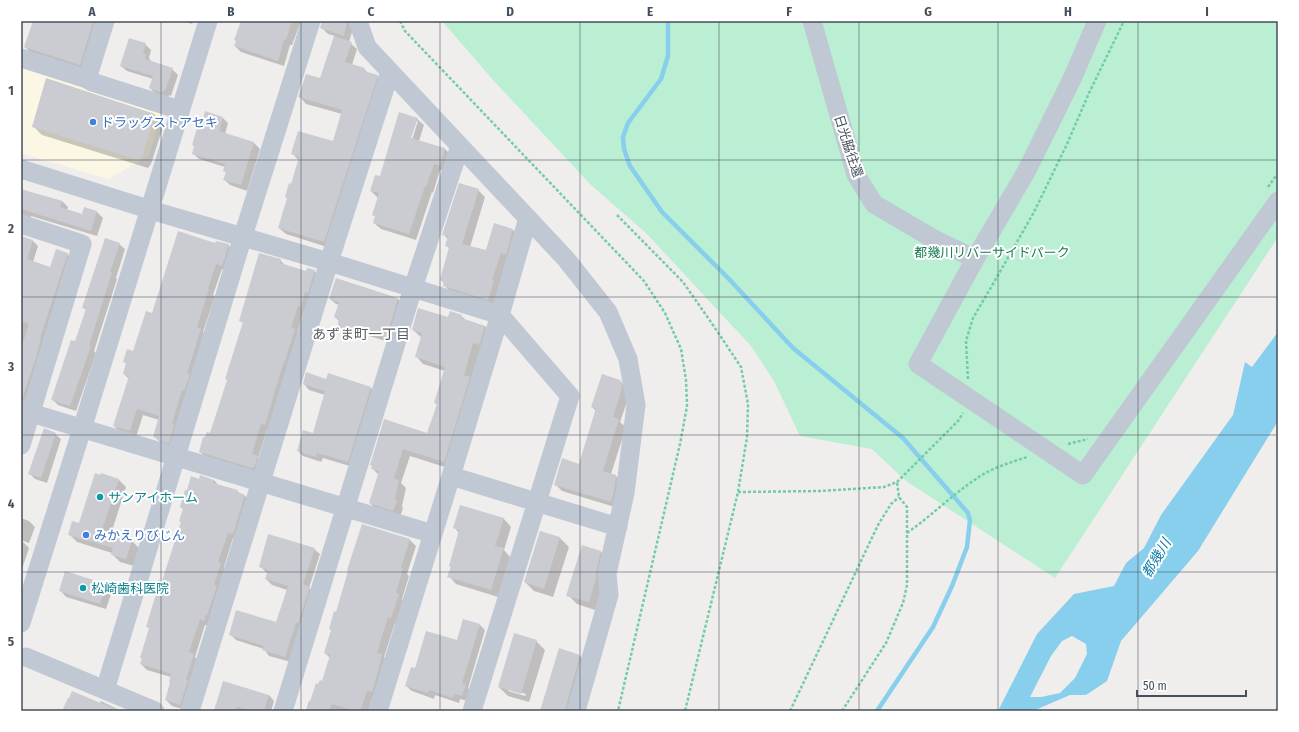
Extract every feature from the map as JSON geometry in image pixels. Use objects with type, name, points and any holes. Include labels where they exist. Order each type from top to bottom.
[{"type":"street","points":[[87,79],[105,21]]},
{"type":"street","points":[[21,622],[208,21]]},
{"type":"street","points":[[105,690],[175,456],[311,21]]},
{"type":"street","points":[[358,21],[367,47],[566,259],[608,312],[628,359],[636,405],[625,493],[607,574],[609,595],[576,711]]},
{"type":"street","name":"日光脇往還","points":[[812,21],[856,175],[874,204],[932,238],[975,259]]},
{"type":"street","points":[[1097,21],[1072,79],[1026,172],[975,259],[918,364],[1084,475],[1271,196]]},
{"type":"street","points":[[21,58],[180,110]]},
{"type":"street","points":[[190,711],[260,482],[390,72]]},
{"type":"street","points":[[283,711],[413,288],[460,146]]},
{"type":"street","points":[[21,169],[500,315],[570,396],[472,711]]},
{"type":"street","points":[[378,711],[500,315],[528,218]]},
{"type":"street","points":[[21,224],[82,244],[26,412],[21,444]]},
{"type":"street","points":[[26,412],[433,534]]},
{"type":"street","points":[[451,476],[618,527]]},
{"type":"street","points":[[26,657],[155,711]]},
{"type":"path","points":[[400,21],[405,31],[644,281],[665,313],[681,350],[686,380],[687,406],[680,444],[618,711]]},
{"type":"path","points":[[968,380],[966,341],[973,318],[994,284],[1034,212],[1124,21]]},
{"type":"path","points":[[1271,196],[1278,173]]},
{"type":"path","points":[[617,215],[683,282],[741,368],[748,404],[747,437],[738,492],[685,711]]},
{"type":"path","points":[[738,492],[820,491],[884,487],[897,482],[958,421],[964,412]]},
{"type":"path","points":[[1062,446],[1088,439],[1093,436]]},
{"type":"path","points":[[908,533],[976,478],[997,467],[1034,455]]},
{"type":"path","points":[[842,711],[886,643],[904,603],[907,585],[907,507],[898,496],[897,482]]},
{"type":"path","points":[[790,711],[878,525],[891,504],[898,496]]},
{"type":"shaded area","points":[[21,66],[162,110],[149,156],[108,179],[21,153]]},
{"type":"green space","name":"都幾川リバーサイドパーク","points":[[442,21],[1278,21],[1278,237],[1055,578],[906,481],[872,449],[800,436],[774,381],[751,346],[646,233],[590,184],[494,81]]},
{"type":"water","name":"都幾川","points":[[1278,332],[1278,421],[1198,551],[1121,641],[1107,681],[1086,695],[1070,695],[1033,711],[998,711],[1037,634],[1074,594],[1114,586],[1126,563],[1144,548],[1161,515],[1233,415],[1245,362],[1252,367]],"holes":[[[1072,636],[1086,644],[1087,654],[1075,678],[1060,693],[1041,697],[1030,697],[1051,656],[1062,641]]]},
{"type":"building","points":[[33,21],[93,21],[80,65],[24,47]]},
{"type":"building","points":[[241,21],[292,21],[286,40],[284,39],[278,61],[234,46],[236,41],[234,40]]},
{"type":"building","points":[[322,21],[347,21],[344,36],[320,28]]},
{"type":"building","points":[[334,36],[352,42],[345,62],[365,68],[364,71],[378,75],[324,242],[278,228],[287,198],[285,197],[289,183],[291,184],[299,157],[291,154],[298,131],[333,141],[342,110],[298,97],[306,74],[320,78]]},
{"type":"building","points":[[129,38],[146,43],[143,53],[146,54],[145,59],[173,68],[165,91],[163,90],[162,93],[149,88],[153,76],[120,66]]},
{"type":"building","name":"ドラッグストアセキ","points":[[46,78],[155,114],[143,155],[138,160],[32,127]]},
{"type":"building","points":[[205,111],[223,117],[219,131],[254,142],[241,185],[223,180],[226,172],[223,171],[225,164],[192,154],[194,146],[192,145],[200,118],[203,119]]},
{"type":"building","points":[[399,112],[418,118],[411,138],[445,148],[440,166],[434,164],[409,234],[373,223],[375,216],[372,215],[379,193],[370,191],[375,175],[380,176]]},
{"type":"building","points":[[459,183],[479,189],[462,244],[486,250],[494,223],[513,229],[506,254],[501,253],[492,280],[494,281],[488,300],[443,286],[444,282],[440,280],[449,247],[445,246],[448,236],[442,235]]},
{"type":"building","points":[[21,189],[62,201],[60,207],[82,214],[84,207],[97,211],[91,231],[21,209]]},
{"type":"building","points":[[178,231],[215,243],[216,241],[229,244],[222,266],[216,264],[208,289],[197,327],[201,329],[187,373],[190,374],[184,391],[182,390],[172,423],[174,424],[169,443],[157,440],[158,438],[153,437],[159,416],[137,409],[130,431],[113,426],[129,376],[123,374],[126,363],[123,362],[127,349],[133,351],[146,311],[152,313]]},
{"type":"building","points":[[21,236],[33,240],[27,259],[50,267],[56,249],[68,253],[23,396],[21,395],[21,348],[29,324],[21,321]]},
{"type":"building","points":[[105,238],[120,243],[110,272],[112,272],[89,346],[91,346],[70,406],[51,400],[71,340],[75,341],[86,309],[82,308]]},
{"type":"building","points":[[259,253],[281,259],[280,263],[306,271],[307,268],[315,270],[308,293],[305,292],[301,306],[298,306],[291,328],[295,329],[265,425],[261,424],[252,454],[258,456],[254,467],[252,468],[199,452],[203,437],[205,437],[207,432],[210,433],[227,380],[225,379],[243,322],[239,321]]},
{"type":"building","points":[[336,278],[398,298],[386,338],[357,329],[356,334],[337,328],[339,319],[334,317],[339,302],[329,299]]},
{"type":"building","points":[[418,308],[448,317],[450,311],[462,315],[461,318],[485,326],[479,345],[473,343],[464,375],[470,377],[444,462],[403,449],[394,478],[399,480],[395,499],[397,500],[393,511],[369,503],[379,471],[371,469],[372,466],[370,465],[384,419],[427,433],[437,404],[434,403],[445,367],[415,357],[422,333],[412,330]]},
{"type":"building","points":[[306,372],[326,379],[328,373],[371,387],[348,462],[317,453],[316,457],[297,451],[303,430],[313,433],[325,391],[303,384]]},
{"type":"building","points":[[602,374],[620,380],[622,388],[613,417],[619,419],[603,471],[616,475],[611,502],[554,485],[562,458],[579,464],[596,408],[591,407]]},
{"type":"building","points":[[44,428],[56,433],[41,478],[28,474]]},
{"type":"building","points":[[95,473],[100,475],[101,473],[119,479],[102,530],[132,540],[126,559],[111,555],[113,548],[68,535],[72,521],[79,523]]},
{"type":"building","points":[[200,475],[214,480],[213,483],[238,490],[237,492],[245,495],[233,534],[228,533],[218,562],[221,563],[214,585],[217,586],[207,615],[204,621],[200,619],[189,652],[194,654],[180,705],[165,700],[171,674],[140,664],[142,658],[140,658],[149,628],[146,627],[156,594],[154,593],[158,580],[162,581],[181,522],[179,521],[183,509],[180,507],[185,490],[187,490],[191,476],[199,479]]},
{"type":"building","points":[[460,505],[504,518],[495,546],[504,548],[491,590],[447,577],[451,567],[449,566],[459,530],[453,528]]},
{"type":"building","points":[[362,524],[410,539],[401,568],[403,568],[396,593],[399,594],[391,618],[388,617],[377,653],[382,654],[372,692],[367,691],[360,711],[355,711],[332,704],[329,711],[307,711],[316,683],[318,684],[320,680],[322,681],[330,655],[324,653],[331,630],[329,629],[334,611],[336,612],[348,571],[347,570]]},
{"type":"building","points":[[540,531],[560,537],[544,589],[524,582]]},
{"type":"building","points":[[268,534],[315,548],[303,584],[310,587],[285,657],[262,650],[264,646],[229,635],[236,610],[276,622],[288,586],[265,579],[268,570],[259,567]]},
{"type":"building","points":[[582,545],[601,551],[596,578],[589,602],[566,596]]},
{"type":"building","name":"松崎歯科医院","points":[[65,571],[106,584],[100,604],[59,591]]},
{"type":"building","points":[[463,619],[480,624],[462,683],[466,684],[462,696],[454,694],[453,698],[429,690],[428,693],[405,686],[411,667],[415,668],[426,631],[457,640]]},
{"type":"building","points":[[514,633],[537,640],[521,694],[498,687]]},
{"type":"building","points":[[559,648],[580,655],[565,711],[540,711]]},
{"type":"building","points":[[223,681],[269,695],[264,711],[251,711],[237,707],[236,711],[214,711]]},
{"type":"building","points":[[72,691],[120,711],[62,711]]},
{"type":"waterway","points":[[668,21],[668,56],[661,79],[628,123],[623,137],[624,149],[630,166],[662,212],[729,279],[793,348],[903,438],[968,513],[970,520],[967,547],[952,586],[933,627],[877,711]]},
{"type":"place","name":"ドラッグストアセキ","points":[[93,122]]},
{"type":"place","name":"サンアイホーム","points":[[100,497]]},
{"type":"place","name":"みかえりびじん","points":[[86,535]]},
{"type":"place","name":"松崎歯科医院","points":[[83,588]]},
{"type":"district","name":"あずま町一丁目","points":[[361,334]]}]
